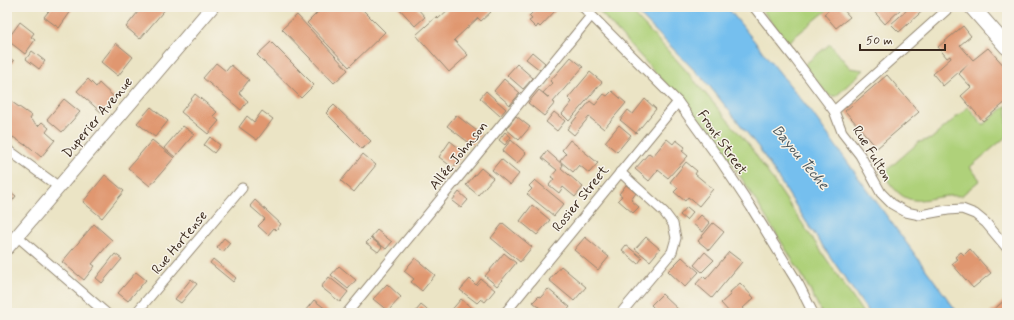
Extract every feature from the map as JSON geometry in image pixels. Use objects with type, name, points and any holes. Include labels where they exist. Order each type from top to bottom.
[{"type":"main road","name":"Duperier Avenue","points":[[7,248],[212,7]]},
{"type":"main road","points":[[972,7],[1007,47]]},
{"type":"street","name":"Front Street","points":[[583,7],[678,102],[720,160],[751,207],[799,285],[813,313]]},
{"type":"street","name":"Rue Fulton","points":[[754,7],[834,111],[842,132],[860,155],[881,193],[892,204],[906,212],[920,215],[962,209],[975,214],[986,223],[1007,248]]},
{"type":"street","points":[[834,111],[950,7]]},
{"type":"street","name":"Allée Johnson","points":[[347,313],[592,16]]},
{"type":"street","name":"Rosier Street","points":[[505,313],[678,102]]},
{"type":"street","points":[[7,149],[60,187]]},
{"type":"street","points":[[620,172],[664,212],[673,224],[676,238],[672,252],[621,313]]},
{"type":"street","name":"Rue Hortense","points":[[136,313],[242,188]]},
{"type":"street","points":[[17,236],[106,313]]},
{"type":"green space","points":[[595,7],[627,7],[682,66],[749,145],[863,313],[822,313],[802,275],[717,139]]},
{"type":"green space","points":[[760,7],[831,7],[787,43]]},
{"type":"green space","points":[[830,44],[850,68],[864,70],[836,96],[829,96],[804,65]]},
{"type":"green space","points":[[1007,105],[1007,136],[970,167],[980,180],[961,196],[948,196],[919,200],[910,199],[902,196],[884,175],[886,171],[919,142],[931,139],[968,107],[983,125]]},
{"type":"water","name":"Bayou Teche","points":[[632,7],[727,7],[813,114],[958,313],[869,313],[807,223],[759,148],[707,83]]},
{"type":"building","points":[[52,7],[74,7],[59,28],[44,17]]},
{"type":"building","points":[[142,7],[167,7],[140,39],[126,27]]},
{"type":"building","points":[[323,7],[360,7],[385,32],[349,67],[307,23]]},
{"type":"building","points":[[398,7],[418,7],[417,8],[425,17],[415,26]]},
{"type":"building","points":[[451,7],[486,7],[491,12],[481,21],[478,18],[454,40],[468,55],[449,72],[416,35],[436,17],[438,19]]},
{"type":"building","points":[[538,7],[555,7],[557,9],[540,27],[538,25],[536,28],[529,21],[532,19],[529,16]]},
{"type":"building","points":[[832,7],[841,7],[850,17],[836,28],[824,14]]},
{"type":"building","points":[[870,7],[903,7],[885,24]]},
{"type":"building","points":[[904,7],[927,7],[899,32],[891,24],[907,10]]},
{"type":"building","points":[[297,15],[348,70],[334,83],[282,29]]},
{"type":"building","points":[[20,22],[34,33],[31,37],[35,40],[25,54],[7,40]]},
{"type":"building","points":[[963,26],[971,36],[960,45],[973,60],[988,48],[1007,69],[1007,101],[983,121],[961,96],[971,87],[959,74],[968,64],[943,86],[933,74],[951,58],[950,56],[947,58],[938,47]]},
{"type":"building","points":[[271,42],[314,85],[301,98],[257,55]]},
{"type":"building","points":[[116,43],[133,57],[118,76],[101,62]]},
{"type":"building","points":[[32,51],[45,61],[39,69],[26,59]]},
{"type":"building","points":[[532,52],[545,63],[540,70],[526,59]]},
{"type":"building","points":[[7,56],[14,61],[7,69]]},
{"type":"building","points":[[571,57],[583,67],[553,102],[555,103],[544,116],[528,103],[539,90],[549,98],[543,93],[552,83],[550,81]]},
{"type":"building","points":[[216,63],[226,71],[231,65],[249,80],[239,93],[248,101],[241,110],[203,78]]},
{"type":"building","points":[[517,64],[533,78],[523,89],[507,75]]},
{"type":"building","points":[[590,72],[602,82],[569,121],[562,114],[572,102],[568,98]]},
{"type":"building","points":[[887,75],[919,112],[877,148],[845,111]]},
{"type":"building","points":[[88,79],[96,87],[99,83],[115,98],[102,113],[77,91]]},
{"type":"building","points":[[504,79],[520,93],[510,105],[494,91]]},
{"type":"building","points":[[486,91],[506,109],[500,116],[480,98]]},
{"type":"building","points":[[612,91],[626,103],[604,129],[589,117],[574,135],[567,129],[590,101],[595,105],[604,94],[607,96]]},
{"type":"building","points":[[195,94],[217,112],[213,116],[219,121],[208,134],[181,112]]},
{"type":"building","points":[[64,99],[80,112],[62,132],[47,119]]},
{"type":"building","points":[[645,99],[656,109],[636,133],[620,120],[628,110],[633,114]]},
{"type":"building","points":[[9,100],[32,116],[30,119],[38,126],[42,122],[49,128],[46,132],[55,140],[41,157],[26,144],[25,145],[13,137],[11,140],[7,137],[7,125],[10,121],[7,119],[7,103]]},
{"type":"building","points":[[334,105],[371,141],[362,149],[326,113]]},
{"type":"building","points":[[151,107],[168,121],[155,137],[137,123]]},
{"type":"building","points":[[262,111],[273,119],[257,140],[239,127],[247,116],[254,122]]},
{"type":"building","points":[[554,112],[565,121],[557,131],[546,122]]},
{"type":"building","points":[[456,115],[481,134],[472,145],[447,126]]},
{"type":"building","points":[[516,116],[530,127],[519,140],[506,129]]},
{"type":"building","points":[[619,125],[631,135],[617,152],[605,142]]},
{"type":"building","points":[[183,126],[194,134],[175,157],[164,148]]},
{"type":"building","points":[[505,132],[511,137],[505,145],[499,140]]},
{"type":"building","points":[[210,137],[220,145],[214,153],[204,145]]},
{"type":"building","points":[[667,139],[673,144],[676,140],[685,147],[682,151],[688,156],[668,178],[658,170],[649,181],[635,169],[649,153],[653,156]]},
{"type":"building","points":[[152,140],[174,158],[150,186],[128,168]]},
{"type":"building","points":[[511,140],[526,153],[517,164],[502,151]]},
{"type":"building","points":[[570,140],[598,163],[589,173],[579,165],[573,172],[560,161],[566,154],[562,150]]},
{"type":"building","points":[[450,141],[464,152],[453,168],[439,157]]},
{"type":"building","points":[[547,151],[563,165],[561,168],[583,187],[575,197],[563,187],[559,193],[549,185],[554,179],[551,177],[557,170],[542,158]]},
{"type":"building","points":[[363,154],[376,165],[354,192],[341,181]]},
{"type":"building","points":[[501,159],[519,174],[510,185],[492,170]]},
{"type":"building","points":[[686,162],[697,171],[695,174],[713,189],[699,206],[688,197],[685,201],[674,192],[678,188],[670,182]]},
{"type":"building","points":[[481,168],[493,178],[478,195],[466,185]]},
{"type":"building","points":[[105,175],[124,191],[102,218],[83,202]]},
{"type":"building","points":[[535,180],[564,204],[554,216],[527,194],[532,189],[529,186]]},
{"type":"building","points":[[626,185],[636,193],[631,200],[639,207],[633,213],[618,200],[622,196],[619,194]]},
{"type":"building","points":[[7,189],[16,196],[7,208]]},
{"type":"building","points":[[459,192],[468,200],[461,208],[452,201]]},
{"type":"building","points":[[255,200],[281,224],[276,230],[274,228],[268,235],[258,226],[265,219],[250,206]]},
{"type":"building","points":[[532,205],[550,220],[537,235],[520,221]]},
{"type":"building","points":[[687,207],[693,212],[686,220],[680,215]]},
{"type":"building","points":[[701,215],[710,223],[703,232],[693,224]]},
{"type":"building","points":[[503,223],[532,247],[520,262],[491,238]]},
{"type":"building","points":[[713,223],[724,232],[709,250],[698,241]]},
{"type":"building","points":[[94,224],[112,240],[92,264],[95,266],[84,280],[62,262]]},
{"type":"building","points":[[377,230],[392,242],[386,249],[371,237]]},
{"type":"building","points":[[585,237],[609,257],[598,270],[574,250]]},
{"type":"building","points":[[646,237],[660,249],[650,261],[635,249]]},
{"type":"building","points":[[224,238],[230,243],[223,252],[217,247]]},
{"type":"building","points":[[371,238],[382,247],[378,252],[366,243]]},
{"type":"building","points":[[626,245],[642,258],[638,264],[622,250]]},
{"type":"building","points":[[970,249],[991,273],[973,288],[952,264],[958,259],[955,257],[961,252],[964,255]]},
{"type":"building","points":[[705,252],[714,260],[702,272],[694,265]]},
{"type":"building","points":[[729,252],[742,262],[712,298],[696,284],[703,276],[706,279]]},
{"type":"building","points":[[504,253],[516,263],[497,286],[485,276]]},
{"type":"building","points":[[115,254],[122,259],[102,283],[96,278]]},
{"type":"building","points":[[682,257],[699,272],[685,287],[668,271]]},
{"type":"building","points":[[415,258],[435,275],[422,291],[411,282],[414,279],[404,271]]},
{"type":"building","points":[[213,259],[236,278],[233,282],[210,263]]},
{"type":"building","points":[[339,266],[356,280],[348,289],[331,275]]},
{"type":"building","points":[[561,266],[586,287],[574,301],[549,280]]},
{"type":"building","points":[[136,272],[146,280],[128,301],[118,293]]},
{"type":"building","points":[[329,277],[348,292],[340,302],[321,287]]},
{"type":"building","points":[[191,279],[197,284],[181,303],[175,299]]},
{"type":"building","points":[[470,279],[476,285],[481,279],[495,290],[485,302],[481,299],[477,303],[460,290]]},
{"type":"building","points":[[740,283],[754,298],[743,308],[747,313],[730,313],[721,303]]},
{"type":"building","points":[[387,284],[401,297],[388,311],[373,299]]},
{"type":"building","points":[[548,289],[570,307],[565,313],[551,313],[548,310],[546,313],[533,302],[539,296],[541,297]]},
{"type":"building","points":[[662,294],[681,312],[680,313],[659,313],[651,305]]},
{"type":"building","points":[[1007,298],[1007,313],[990,313]]},
{"type":"building","points":[[461,299],[477,312],[477,313],[449,313]]},
{"type":"building","points":[[314,300],[331,313],[308,313],[305,311]]},
{"type":"building","points":[[421,305],[431,313],[420,313],[416,311]]}]
